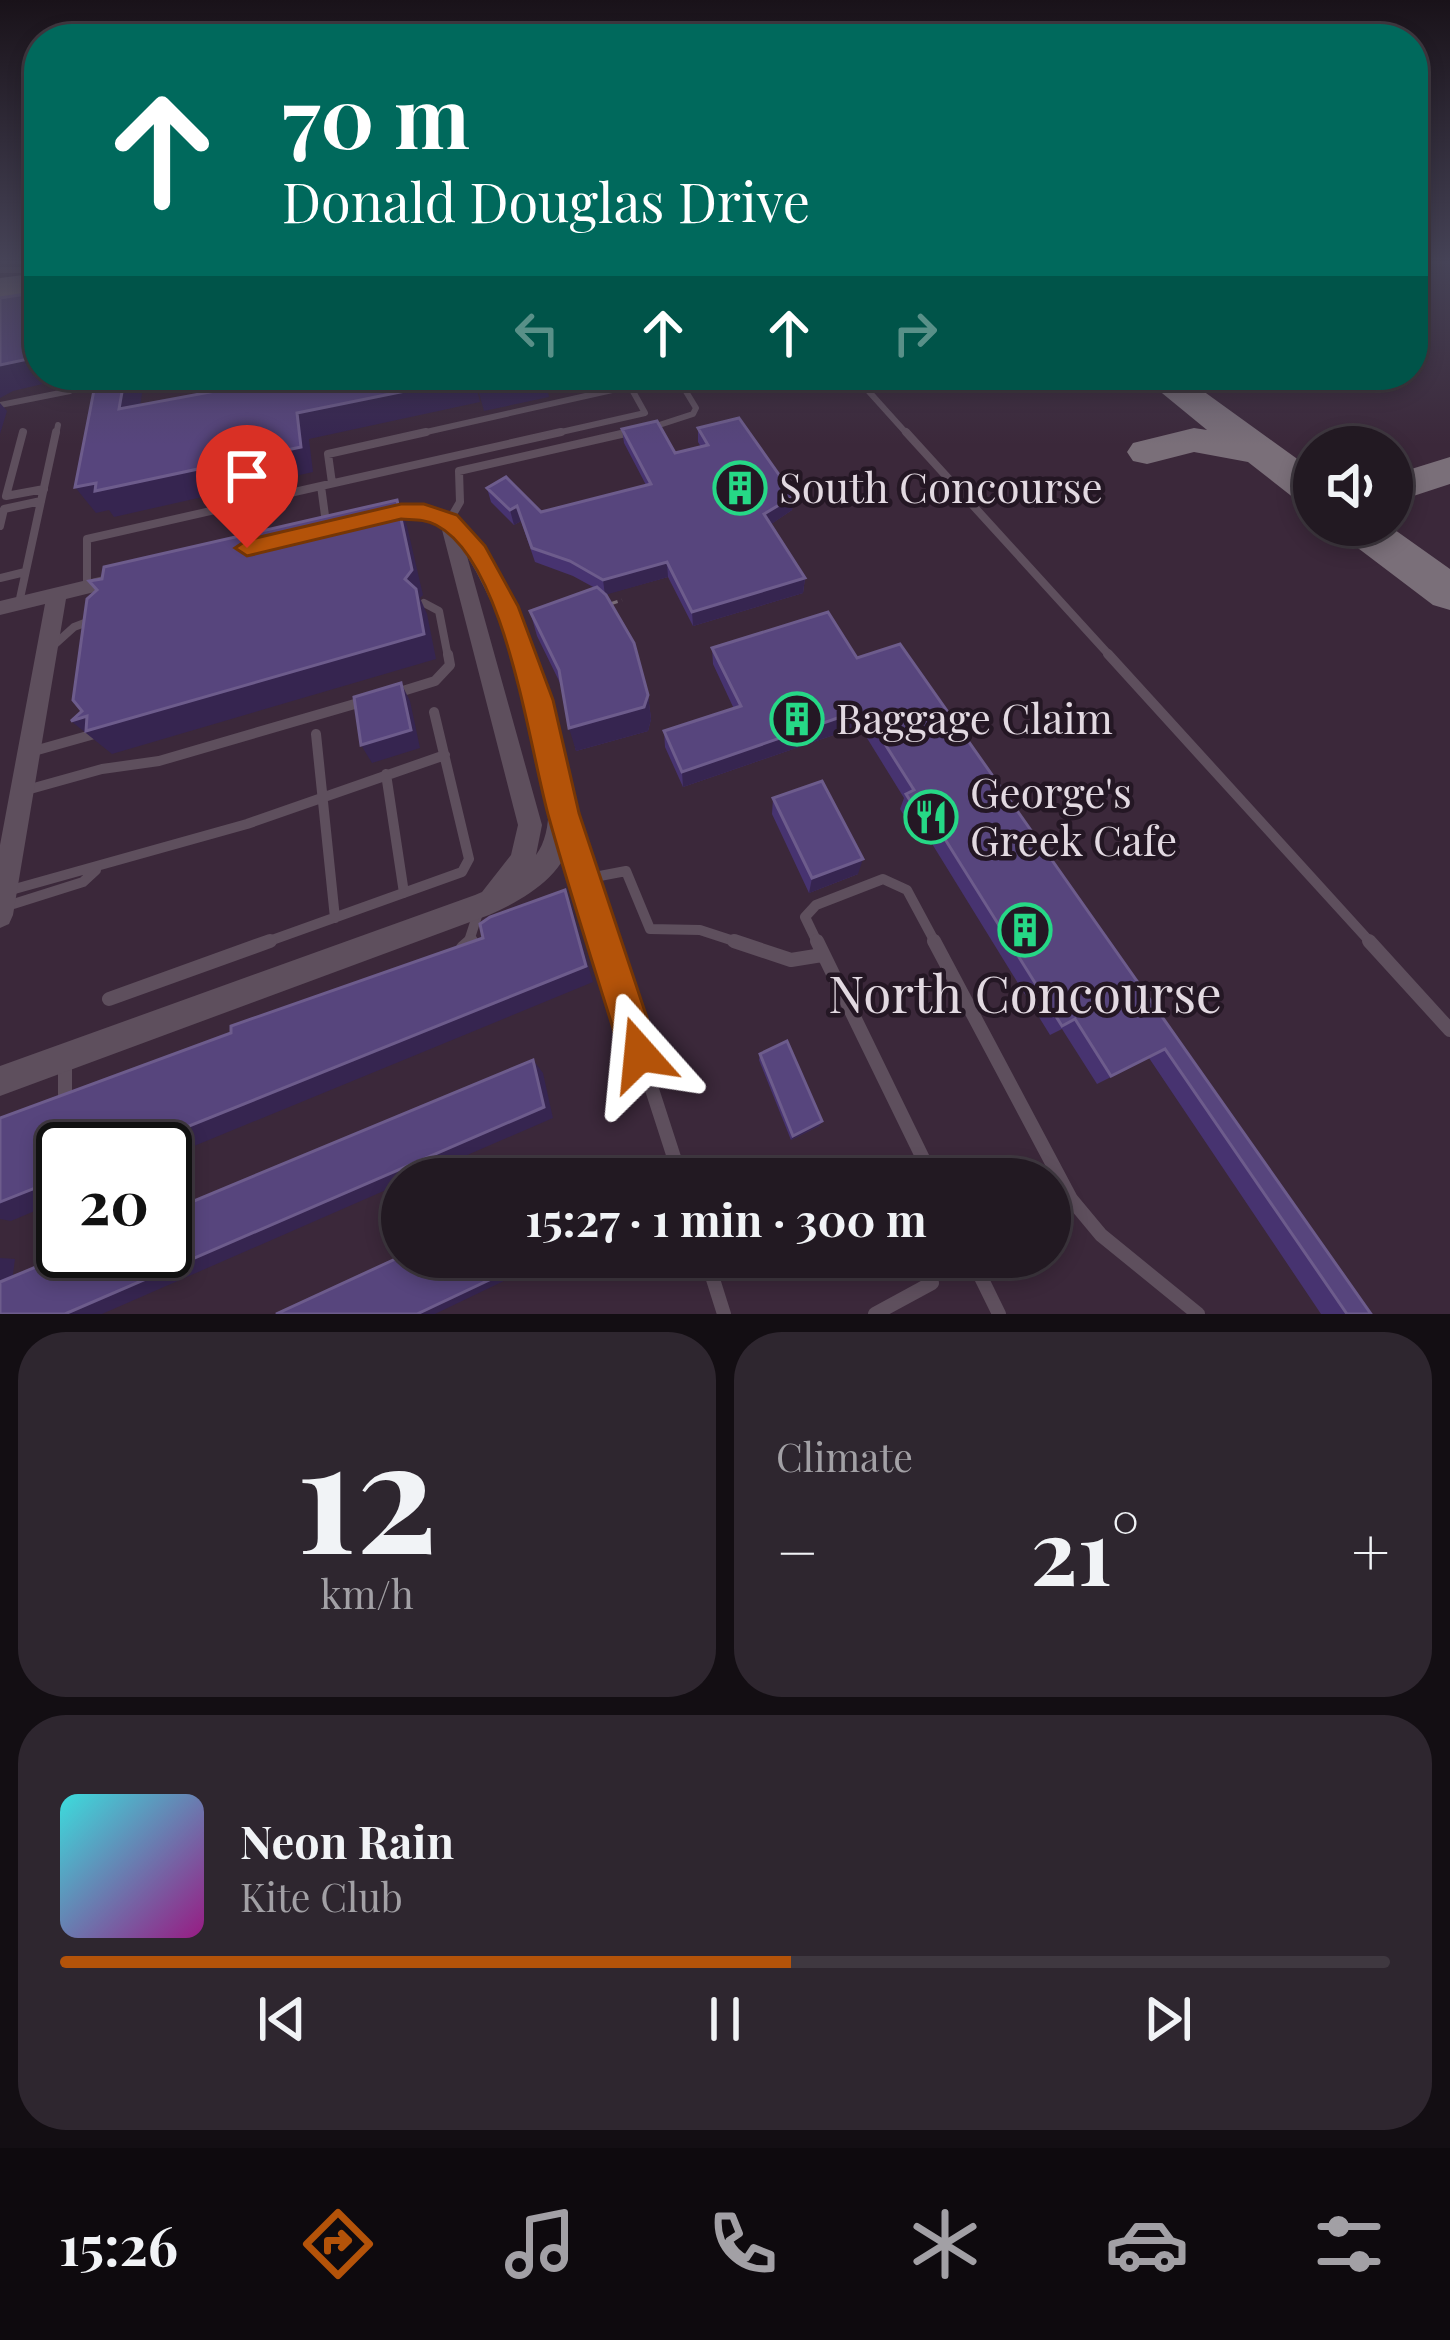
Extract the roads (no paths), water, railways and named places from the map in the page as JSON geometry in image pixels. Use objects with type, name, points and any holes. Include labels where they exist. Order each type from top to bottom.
[{"type":"street","points":[[0,1081],[480,907],[530,880],[549,860],[561,833],[563,813],[546,722],[505,606],[477,552],[448,521],[424,512],[401,512],[305,534]]},
{"type":"street","points":[[448,521],[530,825],[522,861],[480,907]]},
{"type":"street","points":[[9,605],[130,576]]},
{"type":"street","points":[[3,904],[57,594]]},
{"type":"lane","points":[[0,405],[70,390]]},
{"type":"lane","points":[[327,529],[328,454],[612,390]]},
{"type":"lane","points":[[87,587],[87,538],[645,412],[632,390]]},
{"type":"lane","points":[[459,471],[684,421],[696,407],[685,390]]},
{"type":"lane","points":[[868,390],[1450,1030]]},
{"type":"lane","points":[[538,407],[550,434]]},
{"type":"lane","points":[[9,605],[26,572],[58,425]]},
{"type":"lane","points":[[439,429],[459,471],[460,502],[448,521]]},
{"type":"lane","points":[[23,432],[5,496],[44,489]]},
{"type":"lane","points":[[0,526],[4,509],[41,501]]},
{"type":"lane","points":[[0,578],[26,572]]},
{"type":"lane","points":[[23,790],[102,769],[160,761],[436,681],[450,665],[450,656],[439,611],[424,603]]},
{"type":"lane","points":[[47,654],[74,627],[111,615]]},
{"type":"lane","points":[[109,999],[462,872],[469,859],[434,712]]},
{"type":"lane","points":[[29,752],[98,733]]},
{"type":"lane","points":[[316,734],[335,918]]},
{"type":"lane","points":[[3,904],[82,882],[96,870],[445,755]]},
{"type":"lane","points":[[386,774],[404,893]]},
{"type":"lane","points":[[563,813],[674,1158]]},
{"type":"lane","points":[[584,879],[619,868],[626,871],[650,929],[700,930],[791,960],[822,955]]},
{"type":"lane","points":[[922,1158],[807,925],[809,910],[883,879],[902,884],[1071,1199],[1101,1234],[1198,1314]]},
{"type":"lane","points":[[445,959],[471,942],[480,907]]},
{"type":"lane","points":[[65,1058],[65,1099],[88,1091]]},
{"type":"lane","points":[[713,1278],[724,1314]]},
{"type":"lane","points":[[981,1278],[999,1314]]},
{"type":"lane","points":[[875,1314],[932,1283]]},
{"type":"place","name":"South Concourse","points":[[740,488]]},
{"type":"place","name":"Baggage Claim","points":[[797,719]]},
{"type":"place","name":"George's Greek Cafe","points":[[931,817]]},
{"type":"place","name":"North Concourse","points":[[1025,930]]}]
